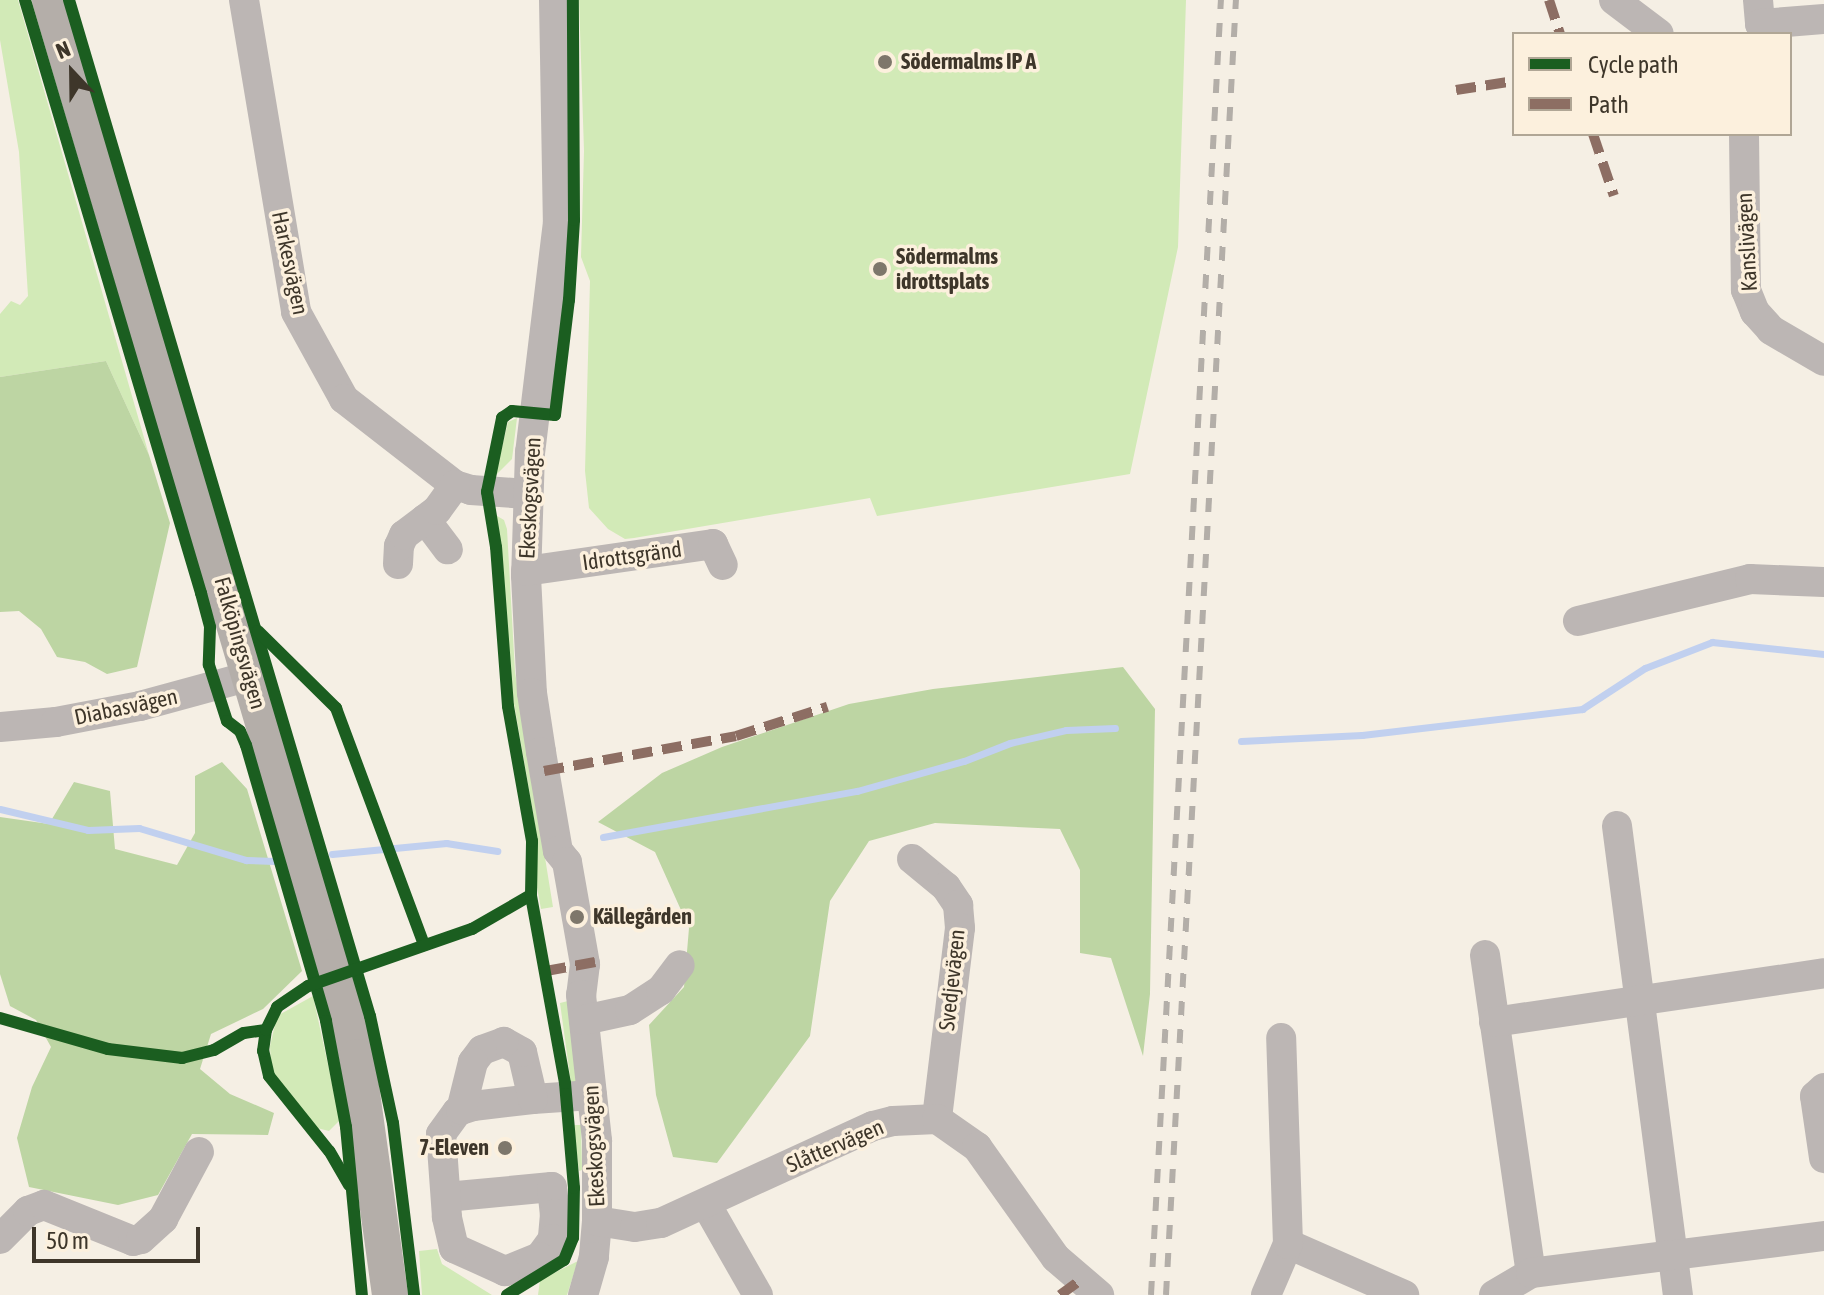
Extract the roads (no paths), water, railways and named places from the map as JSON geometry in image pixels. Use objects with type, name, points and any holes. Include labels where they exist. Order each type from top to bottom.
[{"type":"main road","name":"Falköpingsvägen","points":[[50,0],[332,957],[357,1057],[390,1295]]},
{"type":"street","name":"Harkesvägen","points":[[244,0],[296,312],[349,405],[455,485],[471,490],[527,494]]},
{"type":"street","name":"Ekeskogsvägen","points":[[554,0],[558,222],[527,494],[526,571],[532,693],[558,851],[553,865],[569,967],[583,1008],[592,1095],[597,1221],[594,1257],[583,1295]]},
{"type":"street","points":[[1614,0],[1656,32]]},
{"type":"street","points":[[1758,0],[1760,24],[1824,19]]},
{"type":"street","name":"Kanslivägen","points":[[1744,136],[1746,290],[1755,312],[1771,330],[1824,361]]},
{"type":"street","points":[[398,564],[399,546],[404,535],[437,510],[455,485]]},
{"type":"street","points":[[425,519],[448,549]]},
{"type":"street","name":"Idrottsgränd","points":[[526,571],[713,544],[723,565]]},
{"type":"street","points":[[1578,621],[1750,579],[1824,582]]},
{"type":"street","name":"Diabasvägen","points":[[0,727],[56,722],[140,706],[250,676]]},
{"type":"street","points":[[1617,826],[1678,1295]]},
{"type":"street","name":"Svedjevägen","points":[[912,859],[946,887],[958,905],[960,928],[937,1119]]},
{"type":"street","points":[[1485,955],[1531,1273]]},
{"type":"street","points":[[583,1008],[630,1010],[661,990],[680,965]]},
{"type":"street","points":[[1494,1022],[1824,973]]},
{"type":"street","points":[[1266,1295],[1288,1244],[1281,1038]]},
{"type":"street","points":[[461,1110],[473,1062],[482,1050],[504,1042],[522,1052],[533,1099]]},
{"type":"street","points":[[1824,1088],[1815,1096],[1824,1158]]},
{"type":"street","points":[[523,1295],[505,1271],[454,1248],[441,1134],[447,1122],[461,1110],[487,1103],[592,1095]]},
{"type":"street","points":[[937,1119],[977,1147],[1056,1258],[1099,1295]]},
{"type":"street","name":"Slåttervägen","points":[[597,1221],[648,1226],[706,1204],[873,1126],[893,1121],[937,1119]]},
{"type":"street","points":[[0,1239],[28,1211],[44,1205],[133,1241],[141,1239],[163,1219],[199,1152]]},
{"type":"street","points":[[446,1197],[597,1186]]},
{"type":"street","points":[[505,1271],[540,1257],[553,1239],[555,1214],[552,1187]]},
{"type":"street","points":[[706,1204],[758,1295]]},
{"type":"street","points":[[1494,1295],[1531,1273],[1674,1258],[1824,1236]]},
{"type":"street","points":[[1288,1244],[1404,1295]]},
{"type":"waterway","points":[[1241,741],[1362,735],[1582,709],[1645,668],[1712,642],[1824,654]]},
{"type":"waterway","points":[[603,837],[857,791],[964,761],[1010,743],[1066,730],[1115,728]]},
{"type":"waterway","points":[[0,809],[88,830],[139,828],[246,860],[274,861]]},
{"type":"waterway","points":[[332,854],[446,843],[497,851]]},
{"type":"railway","points":[[1151,1295],[1221,0]]},
{"type":"railway","points":[[1166,1295],[1236,0]]},
{"type":"place","name":"Södermalms IP A","points":[[885,62]]},
{"type":"place","name":"Södermalms idrottsplats","points":[[880,269]]},
{"type":"place","name":"Källegården","points":[[577,917]]},
{"type":"place","name":"7-Eleven","points":[[505,1148]]}]
